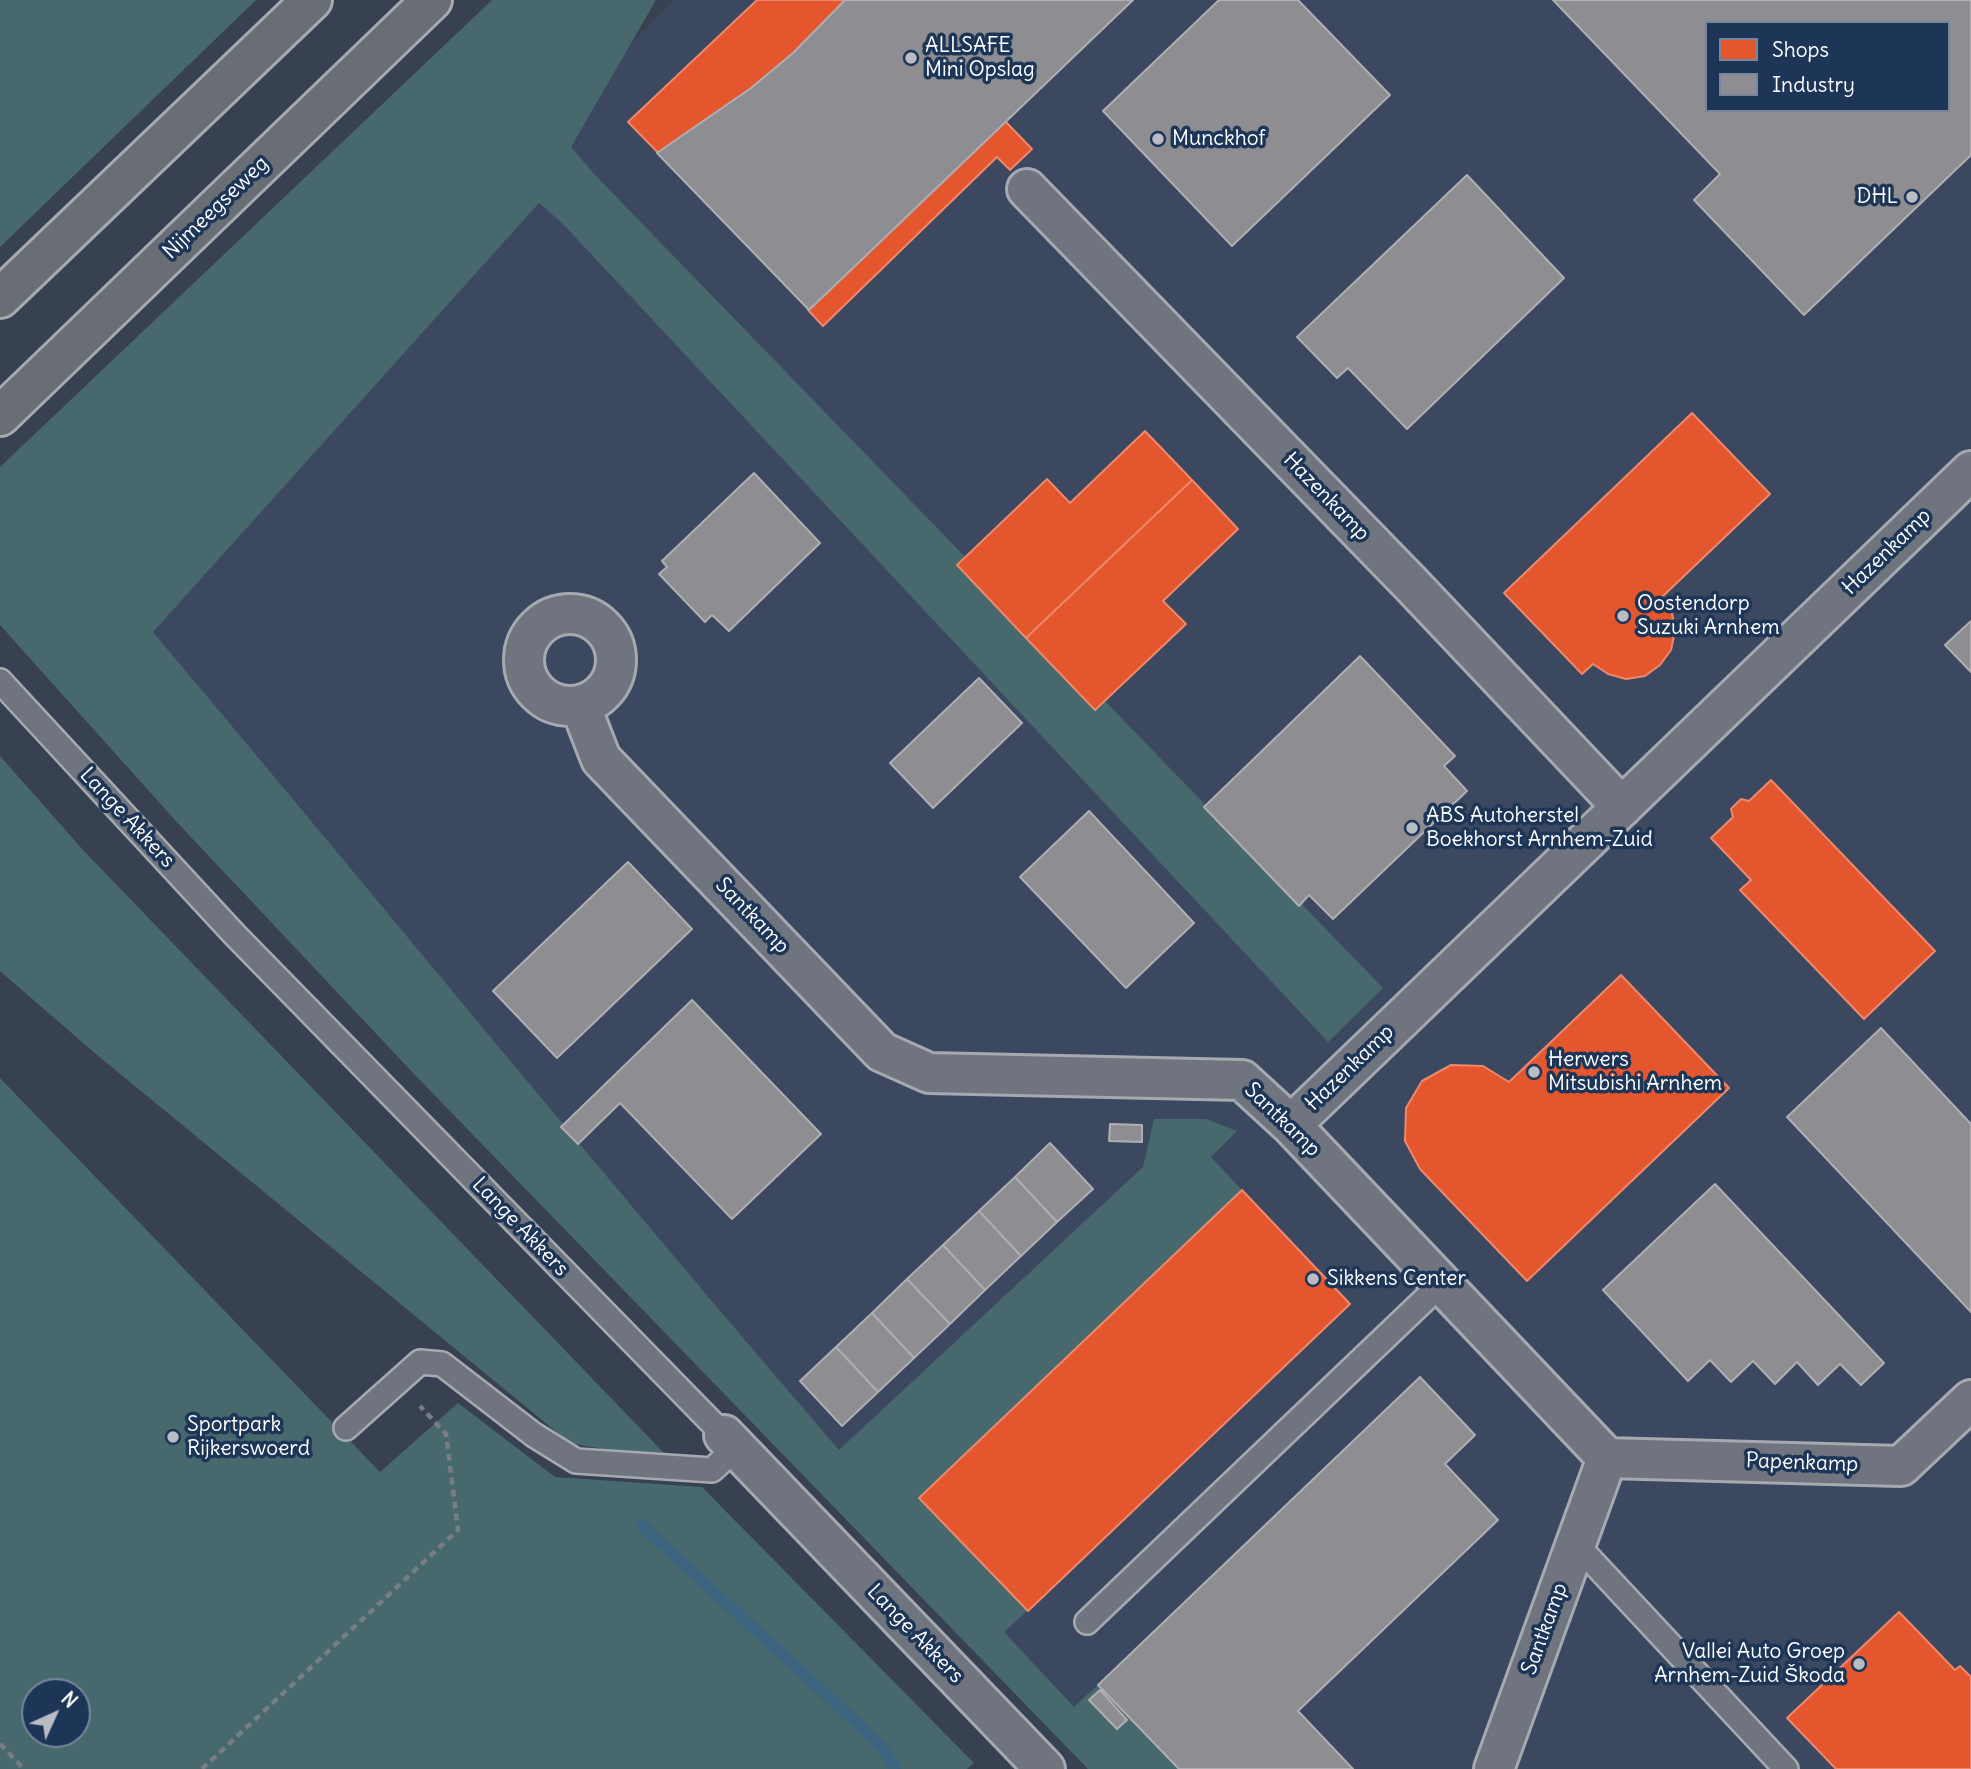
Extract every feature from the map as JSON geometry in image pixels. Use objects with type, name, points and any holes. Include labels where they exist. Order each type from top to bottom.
[{"type":"highway","points":[[0,298],[312,0]]},
{"type":"highway","name":"Nijmeegseweg","points":[[0,416],[432,0]]},
{"type":"street","name":"Hazenkamp","points":[[1027,189],[1422,595],[1622,807]]},
{"type":"street","name":"Hazenkamp","points":[[1291,1125],[1971,471]]},
{"type":"street","name":"Santkamp","points":[[580,705],[601,759],[882,1052],[929,1073],[1242,1080],[1291,1125],[1607,1458],[1493,1769]]},
{"type":"street","name":"Papenkamp","points":[[1607,1458],[1901,1466],[1971,1400]]},
{"type":"street","name":"Lange Akkers","points":[[730,1442],[1045,1769]]},
{"type":"lane","name":"Lange Akkers","points":[[3,684],[235,935],[730,1442]]},
{"type":"lane","points":[[1087,1622],[1441,1284]]},
{"type":"lane","points":[[346,1428],[420,1362],[442,1364],[534,1435],[576,1461],[712,1470],[730,1442]]},
{"type":"lane","points":[[1576,1544],[1786,1769]]},
{"type":"path","points":[[202,1769],[458,1530],[446,1434],[397,1383]]},
{"type":"path","points":[[0,1744],[24,1769]]},
{"type":"shaded area","points":[[674,0],[1971,0],[1971,1769],[1125,1769],[70,616]]},
{"type":"green space","points":[[0,0],[256,0],[0,247]]},
{"type":"green space","points":[[492,0],[656,0],[571,147],[596,176],[1383,988],[1328,1042],[562,223],[539,203],[153,632],[580,1145],[839,1450],[1143,1167],[1154,1119],[1206,1119],[1237,1131],[1211,1157],[1242,1190],[922,1496],[1029,1609],[1004,1632],[1074,1707],[1101,1682],[1184,1769],[1088,1769],[415,1075],[174,819],[0,625],[0,467]]},
{"type":"green space","points":[[0,756],[84,851],[664,1453],[620,1452],[570,1443],[97,1055],[0,971]]},
{"type":"green space","name":"Sportpark Rijkerswoerd","points":[[0,1078],[380,1472],[458,1403],[555,1477],[702,1487],[974,1763],[967,1769],[0,1769]]},
{"type":"building: Shops","points":[[757,0],[1130,0],[1004,120],[1032,149],[1010,170],[997,157],[823,326],[808,310],[810,308],[628,122]]},
{"type":"building: Shops","points":[[1692,413],[1770,494],[1662,597],[1672,613],[1675,631],[1671,650],[1660,665],[1645,676],[1626,679],[1608,674],[1593,664],[1582,674],[1504,593]]},
{"type":"building: Shops","points":[[1145,431],[1192,480],[1026,638],[957,565],[1047,479],[1070,503]]},
{"type":"building: Shops","points":[[1192,480],[1238,529],[1163,601],[1186,624],[1095,710],[1026,638]]},
{"type":"building: Shops","points":[[1771,780],[1935,951],[1864,1019],[1740,890],[1751,880],[1711,838],[1733,817],[1731,809],[1741,799],[1749,801]]},
{"type":"building: Shops","points":[[1621,975],[1729,1088],[1527,1281],[1420,1169],[1405,1141],[1406,1108],[1422,1081],[1451,1065],[1483,1066],[1509,1082]]},
{"type":"building: Shops","points":[[1242,1190],[1350,1304],[1028,1611],[919,1498]]},
{"type":"building: Shops","points":[[1899,1612],[1955,1670],[1960,1666],[1971,1677],[1971,1769],[1836,1769],[1787,1718]]},
{"type":"building: Industry","points":[[845,0],[1133,0],[809,310],[657,153],[751,88],[793,53]]},
{"type":"building: Industry","points":[[1219,0],[1298,0],[1390,95],[1232,246],[1103,111]]},
{"type":"building: Industry","points":[[1553,0],[1971,0],[1971,155],[1804,315],[1694,200],[1720,174]]},
{"type":"building: Industry","points":[[1467,175],[1564,278],[1407,429],[1348,368],[1337,378],[1297,337]]},
{"type":"building: Industry","points":[[754,473],[820,543],[729,631],[712,615],[705,622],[659,574],[667,567],[662,561]]},
{"type":"building: Industry","points":[[1971,621],[1971,672],[1945,645]]},
{"type":"building: Industry","points":[[1360,656],[1455,756],[1444,766],[1467,791],[1333,919],[1309,895],[1299,906],[1204,807]]},
{"type":"building: Industry","points":[[979,678],[1022,723],[933,808],[890,763]]},
{"type":"building: Industry","points":[[1089,811],[1194,923],[1126,988],[1020,877]]},
{"type":"building: Industry","points":[[628,862],[692,929],[557,1058],[493,991]]},
{"type":"building: Industry","points":[[692,1000],[821,1134],[732,1219],[620,1103],[578,1144],[561,1127]]},
{"type":"building: Industry","points":[[1881,1028],[1971,1124],[1971,1312],[1787,1117]]},
{"type":"building: Industry","points":[[1110,1124],[1142,1125],[1142,1142],[1109,1141]]},
{"type":"building: Industry","points":[[1050,1143],[1093,1189],[1057,1222],[1015,1177]]},
{"type":"building: Industry","points":[[1015,1177],[1057,1222],[1021,1256],[979,1211]]},
{"type":"building: Industry","points":[[1715,1184],[1884,1363],[1861,1385],[1840,1364],[1818,1385],[1797,1362],[1775,1384],[1753,1361],[1731,1382],[1710,1360],[1688,1381],[1603,1290]]},
{"type":"building: Industry","points":[[979,1211],[1021,1256],[985,1290],[943,1245]]},
{"type":"building: Industry","points":[[943,1245],[985,1290],[950,1324],[907,1279]]},
{"type":"building: Industry","points":[[907,1279],[950,1324],[914,1358],[872,1313]]},
{"type":"building: Industry","points":[[872,1313],[914,1358],[878,1392],[836,1347]]},
{"type":"building: Industry","points":[[836,1347],[878,1392],[842,1426],[800,1381]]},
{"type":"building: Industry","points":[[1420,1377],[1475,1435],[1445,1464],[1498,1520],[1298,1711],[1353,1769],[1179,1769],[1098,1685]]},
{"type":"building: Industry","points":[[1100,1690],[1127,1720],[1117,1729],[1089,1700]]},
{"type":"waterway","points":[[642,1526],[857,1723],[881,1747],[896,1769]]},
{"type":"place","name":"ALLSAFE Mini Opslag","points":[[911,58]]},
{"type":"place","name":"Munckhof","points":[[1158,139]]},
{"type":"place","name":"DHL","points":[[1912,197]]},
{"type":"place","name":"Oostendorp Suzuki Arnhem","points":[[1623,616]]},
{"type":"place","name":"ABS Autoherstel Boekhorst Arnhem-Zuid","points":[[1412,828]]},
{"type":"place","name":"Herwers Mitsubishi Arnhem","points":[[1534,1072]]},
{"type":"place","name":"Sikkens Center","points":[[1313,1279]]},
{"type":"place","name":"Sportpark Rijkerswoerd","points":[[173,1437]]},
{"type":"place","name":"Vallei Auto Groep Arnhem-Zuid Škoda","points":[[1859,1664]]}]
